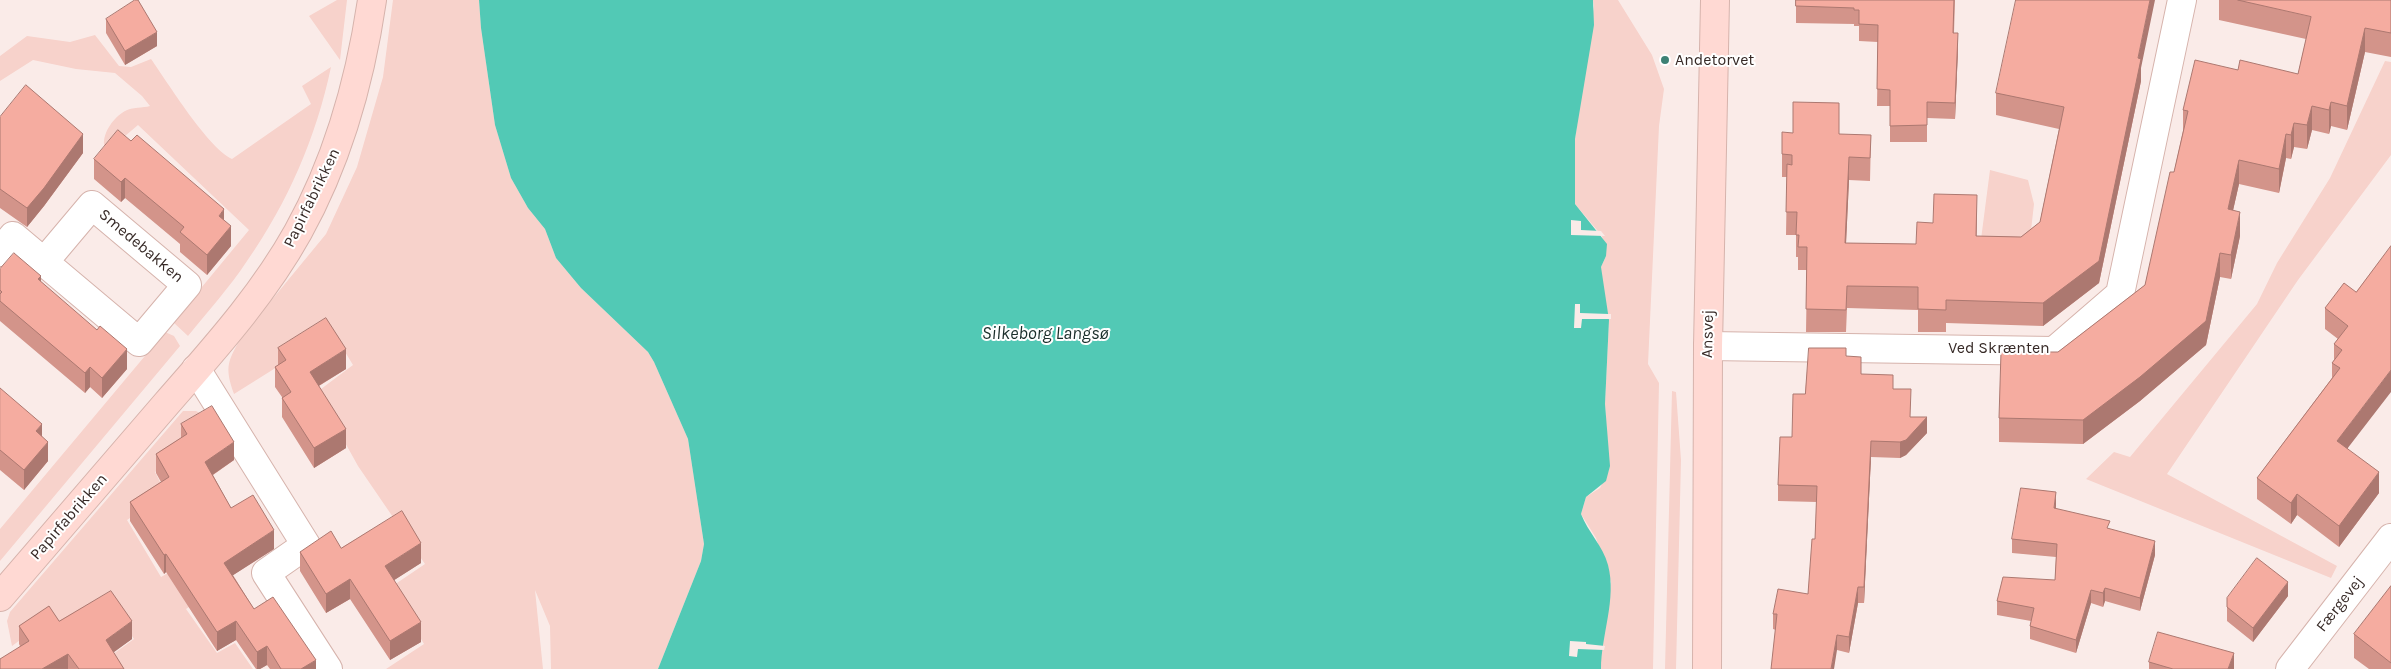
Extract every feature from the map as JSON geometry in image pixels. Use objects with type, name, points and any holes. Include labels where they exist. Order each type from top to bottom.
[{"type":"street","name":"Papirfabrikken","points":[[0,597],[196,369],[266,284],[298,232],[325,176],[343,132],[356,86],[372,0]]},
{"type":"street","name":"Ansvej","points":[[1707,669],[1708,346],[1715,0]]},
{"type":"street","name":"Ved Skrænten","points":[[1708,346],[2054,350],[2120,294],[2182,0]]},
{"type":"street","name":"Smedebakken","points":[[0,252],[13,236],[139,342],[187,285],[92,205],[44,262]]},
{"type":"street","points":[[196,369],[306,545],[266,573],[328,669]]},
{"type":"street","name":"Færgevej","points":[[2290,669],[2391,538]]},
{"type":"shaded area","points":[[337,0],[347,0],[340,60],[309,16]]},
{"type":"shaded area","points":[[393,0],[479,0],[481,28],[495,125],[511,178],[528,208],[545,229],[556,258],[581,288],[648,352],[688,439],[704,544],[701,561],[658,669],[551,669],[550,626],[535,590],[543,669],[386,669],[424,644],[391,587],[425,564],[358,466],[317,392],[353,365],[333,332],[234,394],[228,370],[237,345],[242,336],[326,234],[357,167],[383,77]]},
{"type":"shaded area","points":[[1593,0],[1618,0],[1652,55],[1664,89],[1659,126],[1648,364],[1659,383],[1653,669],[1601,669],[1601,654],[1611,582],[1596,538],[1581,514],[1586,497],[1600,488],[1609,470],[1605,404],[1609,320],[1601,277],[1601,267],[1606,256],[1602,236],[1575,204],[1575,139],[1594,6]]},
{"type":"shaded area","points":[[95,35],[119,66],[131,67],[151,59],[200,129],[222,153],[232,159],[311,104],[302,86],[331,67],[309,144],[288,192],[262,239],[240,271],[188,336],[173,322],[249,230],[138,125],[111,148],[104,145],[107,130],[121,114],[131,109],[150,106],[142,96],[115,73],[76,69],[33,60],[0,81],[0,56],[27,36],[70,42]]},
{"type":"shaded area","points":[[2385,61],[2391,62],[2391,155],[2298,280],[2167,474],[2337,566],[2331,578],[2086,479],[2114,452],[2130,457],[2257,304],[2277,263],[2330,178]]},
{"type":"shaded area","points":[[1990,170],[2028,180],[2034,204],[2029,248],[1980,247]]},
{"type":"shaded area","points":[[165,332],[174,336],[180,346],[0,561],[0,529]]},
{"type":"shaded area","points":[[1672,391],[1676,392],[1681,460],[1676,669],[1665,669]]},
{"type":"shaded area","points":[[183,411],[196,411],[214,420],[184,451],[155,472],[166,494],[127,520],[161,577],[189,561],[210,593],[186,609],[217,653],[235,643],[253,669],[117,669],[109,657],[134,639],[112,606],[31,632],[12,646],[7,621],[10,612]]},
{"type":"water","name":"Silkeborg Langsø","points":[[479,0],[1593,0],[1594,25],[1575,139],[1575,204],[1607,244],[1606,256],[1601,267],[1609,320],[1605,404],[1610,466],[1606,481],[1586,497],[1581,514],[1606,558],[1610,578],[1610,604],[1603,643],[1601,669],[658,669],[701,561],[704,544],[688,439],[648,352],[581,288],[556,258],[545,229],[528,208],[511,178],[495,125],[481,28]]},
{"type":"pier","points":[[1571,220],[1581,221],[1581,230],[1601,231],[1605,236],[1571,235]]},
{"type":"pier","points":[[1575,304],[1580,304],[1580,313],[1611,314],[1611,319],[1582,319],[1581,328],[1574,328]]},
{"type":"pier","points":[[1570,641],[1605,646],[1604,650],[1578,649],[1577,657],[1569,656]]},
{"type":"building","points":[[135,0],[138,0],[157,32],[125,51],[106,19]]},
{"type":"building","points":[[1796,0],[1954,0],[1953,33],[1958,33],[1955,103],[1927,102],[1927,125],[1890,126],[1890,90],[1877,89],[1878,25],[1859,24],[1859,10],[1854,10],[1854,8],[1796,6]]},
{"type":"building","points":[[2016,0],[2150,0],[2138,58],[2141,59],[2099,261],[2043,303],[1946,300],[1946,310],[1918,309],[1918,287],[1847,286],[1846,310],[1806,309],[1807,247],[1798,247],[1799,235],[1796,235],[1797,212],[1786,212],[1787,164],[1792,165],[1792,155],[1782,154],[1782,132],[1793,133],[1793,102],[1839,103],[1839,134],[1871,135],[1870,158],[1849,157],[1845,243],[1916,244],[1917,222],[1933,223],[1934,194],[1977,195],[1976,236],[2021,237],[2040,222],[2064,107],[1996,93]]},
{"type":"building","points":[[2238,0],[2391,0],[2391,33],[2365,28],[2347,106],[2331,102],[2329,110],[2312,106],[2307,125],[2294,123],[2291,135],[2286,134],[2279,169],[2239,160],[2228,209],[2240,212],[2231,255],[2220,253],[2206,321],[2140,377],[2083,420],[1999,418],[2001,352],[2058,352],[2145,285],[2170,172],[2174,172],[2188,111],[2183,110],[2195,60],[2238,70],[2240,60],[2298,74],[2311,17]]},
{"type":"building","points":[[26,85],[83,134],[27,208],[0,189],[0,117]]},
{"type":"building","points":[[118,130],[131,141],[137,135],[224,209],[219,216],[231,226],[207,255],[180,232],[184,227],[125,178],[121,182],[94,159]]},
{"type":"building","points":[[2391,246],[2391,370],[2337,441],[2379,472],[2339,526],[2297,494],[2291,503],[2257,478],[2340,368],[2332,363],[2342,350],[2334,344],[2348,326],[2325,308],[2344,283],[2356,292]]},
{"type":"building","points":[[14,253],[41,276],[38,279],[97,330],[100,326],[127,349],[102,378],[90,367],[85,373],[0,301],[0,294],[2,292],[0,290],[0,269]]},
{"type":"building","points":[[326,318],[346,349],[310,372],[346,429],[314,448],[282,398],[291,392],[275,367],[286,360],[278,348]]},
{"type":"building","points":[[1809,348],[1846,348],[1846,356],[1861,357],[1861,374],[1893,375],[1893,389],[1911,389],[1910,417],[1927,417],[1906,440],[1900,442],[1871,441],[1864,587],[1858,587],[1849,637],[1837,635],[1831,669],[1771,669],[1777,614],[1773,614],[1778,589],[1808,594],[1812,539],[1815,539],[1817,486],[1778,485],[1780,437],[1792,437],[1793,394],[1805,394]]},
{"type":"building","points":[[0,388],[42,424],[36,431],[48,442],[24,470],[0,450]]},
{"type":"building","points":[[212,406],[234,442],[205,462],[231,508],[253,495],[274,530],[224,563],[254,609],[273,597],[316,660],[301,669],[281,669],[267,646],[257,652],[236,621],[217,632],[130,502],[169,477],[156,454],[187,434],[181,424]]},
{"type":"building","points":[[2021,488],[2056,492],[2054,508],[2110,521],[2107,528],[2155,541],[2140,598],[2105,588],[2103,593],[2091,590],[2076,640],[2030,626],[2034,608],[1997,601],[2003,577],[2055,580],[2057,544],[2012,539]]},
{"type":"building","points":[[402,511],[421,543],[385,566],[421,622],[390,641],[350,579],[326,594],[300,552],[331,531],[341,548]]},
{"type":"building","points":[[2257,558],[2288,582],[2253,628],[2227,607],[2227,598]]},
{"type":"building","points":[[2391,586],[2391,663],[2354,634]]},
{"type":"building","points":[[111,591],[132,621],[106,640],[124,669],[79,669],[68,654],[42,669],[0,669],[0,659],[29,641],[19,626],[49,606],[59,621]]},
{"type":"building","points":[[2158,632],[2234,653],[2228,669],[2173,669],[2149,662]]},
{"type":"place","name":"Andetorvet","points":[[1665,60]]}]
